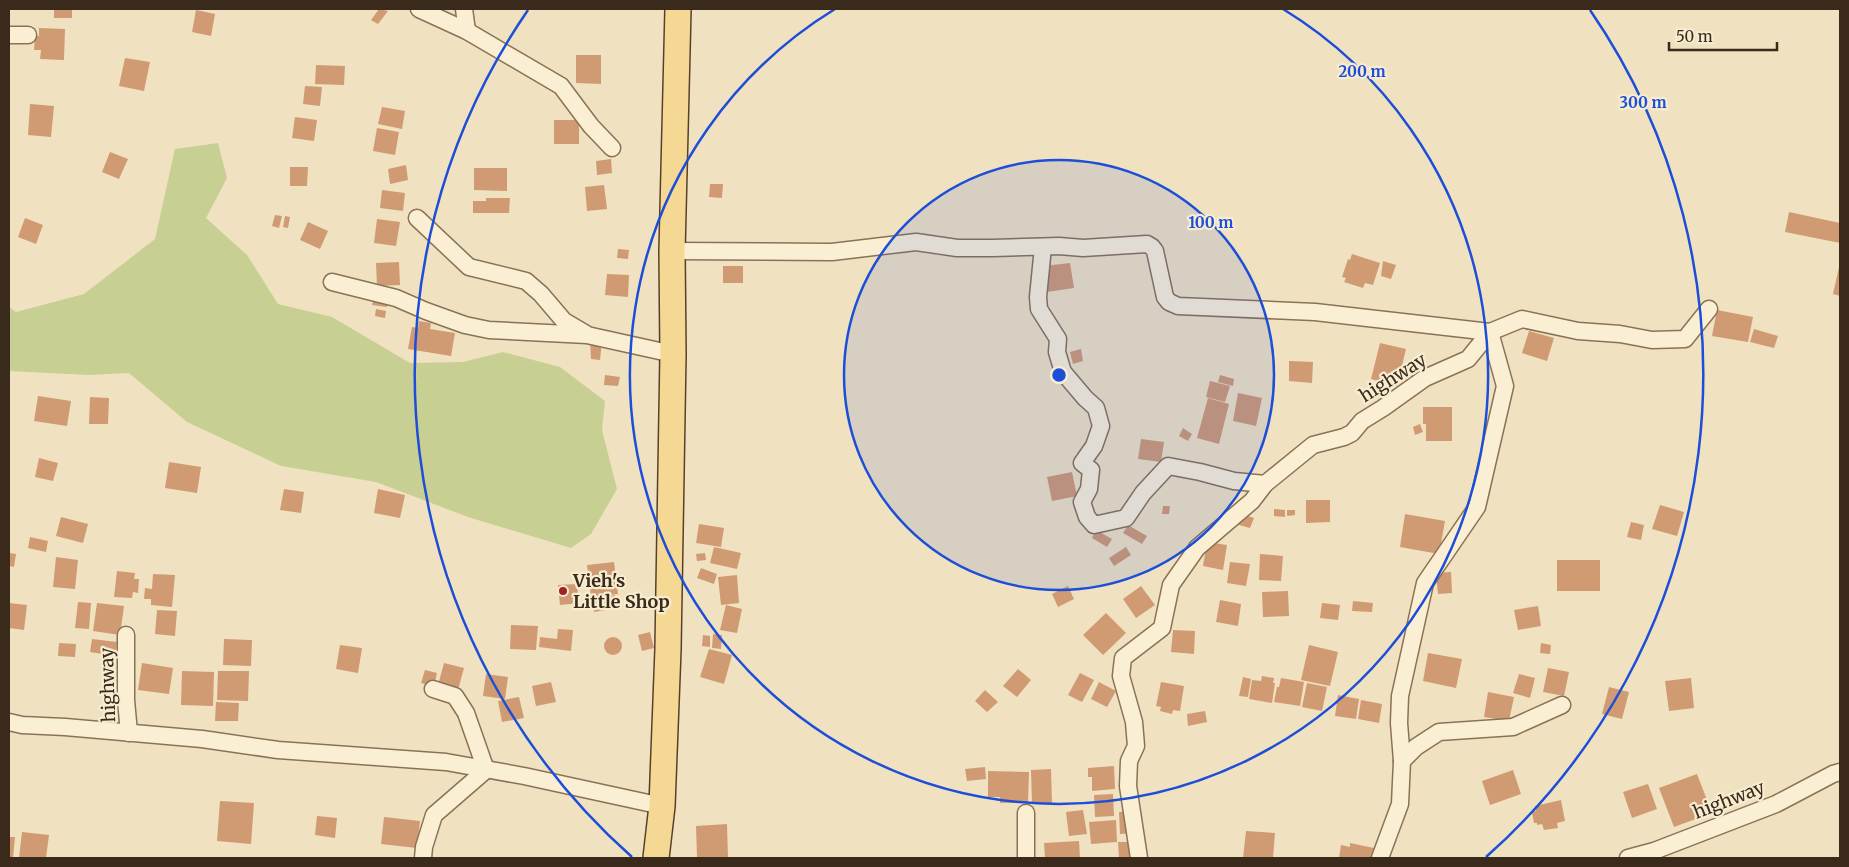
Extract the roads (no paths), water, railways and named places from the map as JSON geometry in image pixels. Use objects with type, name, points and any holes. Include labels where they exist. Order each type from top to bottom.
[{"type":"main road","points":[[656,858],[662,806],[668,649],[673,354],[672,251],[678,9]]},
{"type":"street","points":[[419,9],[467,31],[561,86],[591,126],[612,148]]},
{"type":"street","points":[[464,9],[467,31]]},
{"type":"street","points":[[9,35],[28,35]]},
{"type":"street","points":[[417,218],[469,267],[526,281],[541,294],[564,321],[587,335]]},
{"type":"street","points":[[672,251],[832,252],[916,242],[957,248],[1059,246],[1083,248],[1147,244],[1155,252],[1165,297],[1169,302],[1178,306],[1315,312],[1490,332],[1505,386],[1477,506],[1425,583],[1400,696],[1399,723],[1402,761],[1400,804],[1380,858]]},
{"type":"street","points":[[1043,247],[1038,297],[1040,309],[1058,339],[1057,352],[1063,372],[1096,408],[1101,426],[1094,446],[1082,462],[1091,470],[1089,489],[1082,502],[1087,517],[1094,525],[1126,518],[1143,493],[1168,466],[1200,472],[1234,482],[1265,484]]},
{"type":"street","points":[[332,282],[396,298],[426,312],[465,325],[489,330],[587,335],[673,354]]},
{"type":"street","name":"highway","points":[[1139,858],[1128,786],[1129,761],[1136,746],[1134,722],[1121,676],[1123,658],[1162,628],[1172,585],[1197,548],[1252,501],[1265,484],[1313,445],[1352,433],[1362,421],[1425,378],[1468,359],[1490,332],[1522,319],[1578,331],[1620,334],[1652,340],[1685,339],[1710,309]]},
{"type":"street","name":"highway","points":[[126,635],[126,700],[129,733]]},
{"type":"street","points":[[433,690],[455,696],[466,713],[486,770]]},
{"type":"street","points":[[1402,761],[1416,747],[1439,732],[1512,727],[1562,705]]},
{"type":"street","points":[[9,722],[202,739],[278,750],[446,762],[524,776],[662,806]]},
{"type":"street","points":[[424,858],[424,847],[434,815],[486,770]]},
{"type":"street","name":"highway","points":[[1628,858],[1654,851],[1776,804],[1840,772]]},
{"type":"street","points":[[1026,813],[1026,858]]},
{"type":"place","name":"Vieh's Little Shop","points":[[563,591]]}]
